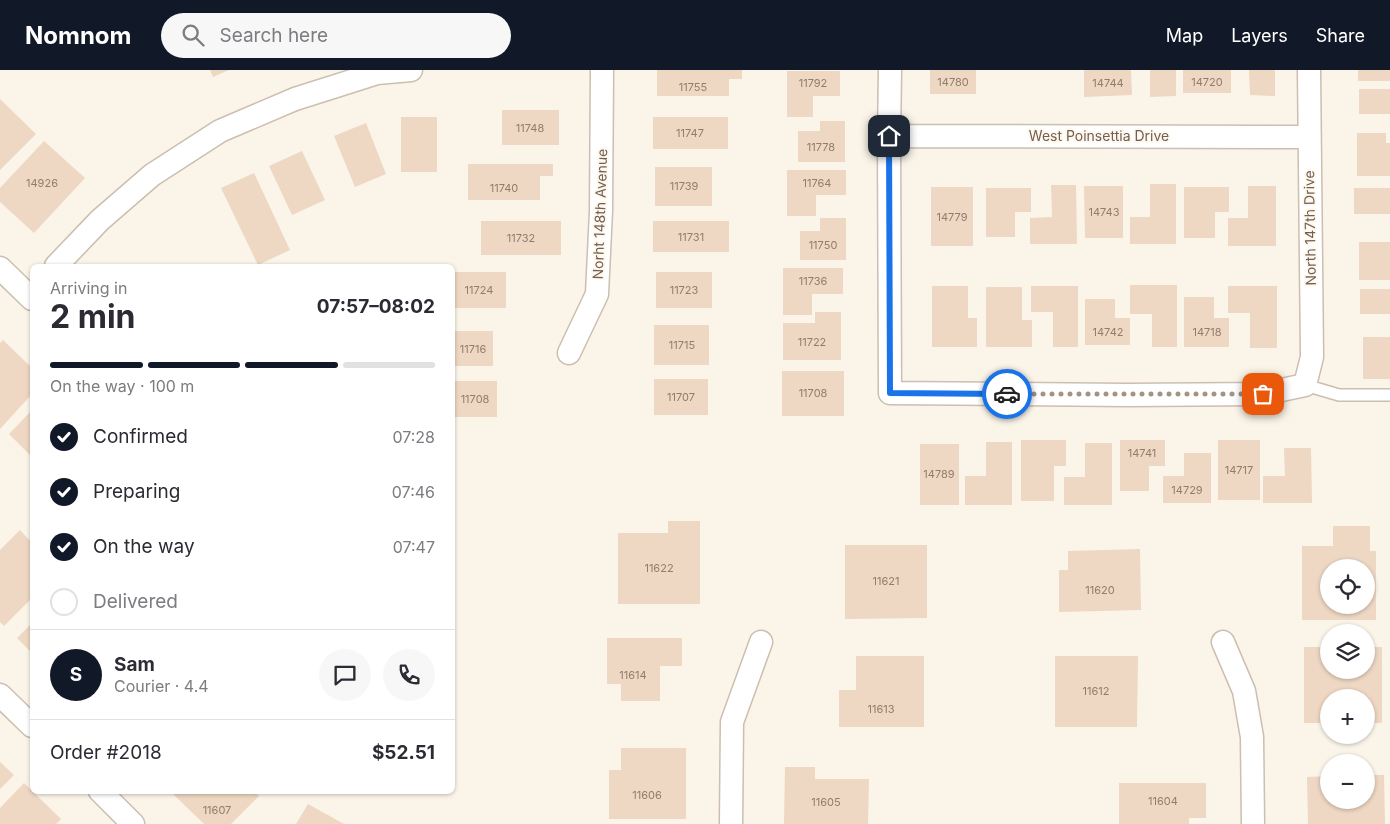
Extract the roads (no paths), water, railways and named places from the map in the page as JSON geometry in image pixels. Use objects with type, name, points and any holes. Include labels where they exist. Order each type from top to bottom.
[{"type":"street","points":[[58,264],[100,220],[152,175],[220,131],[295,98],[377,73],[411,70]]},
{"type":"street","name":"Norht 148th Avenue","points":[[569,353],[597,294],[601,211],[602,70]]},
{"type":"street","points":[[890,70],[890,393],[1263,394],[1305,385]]},
{"type":"street","name":"North 147th Drive","points":[[1305,385],[1312,357],[1309,70]]},
{"type":"street","name":"West Poinsettia Drive","points":[[889,136],[1310,137]]},
{"type":"street","points":[[0,268],[30,294]]},
{"type":"street","points":[[731,824],[732,722],[761,642]]},
{"type":"street","points":[[1223,642],[1244,691],[1251,728],[1253,824]]},
{"type":"street","points":[[0,695],[30,724]]},
{"type":"street","points":[[103,794],[133,824]]},
{"type":"lane","points":[[1305,385],[1339,395],[1390,395]]}]
